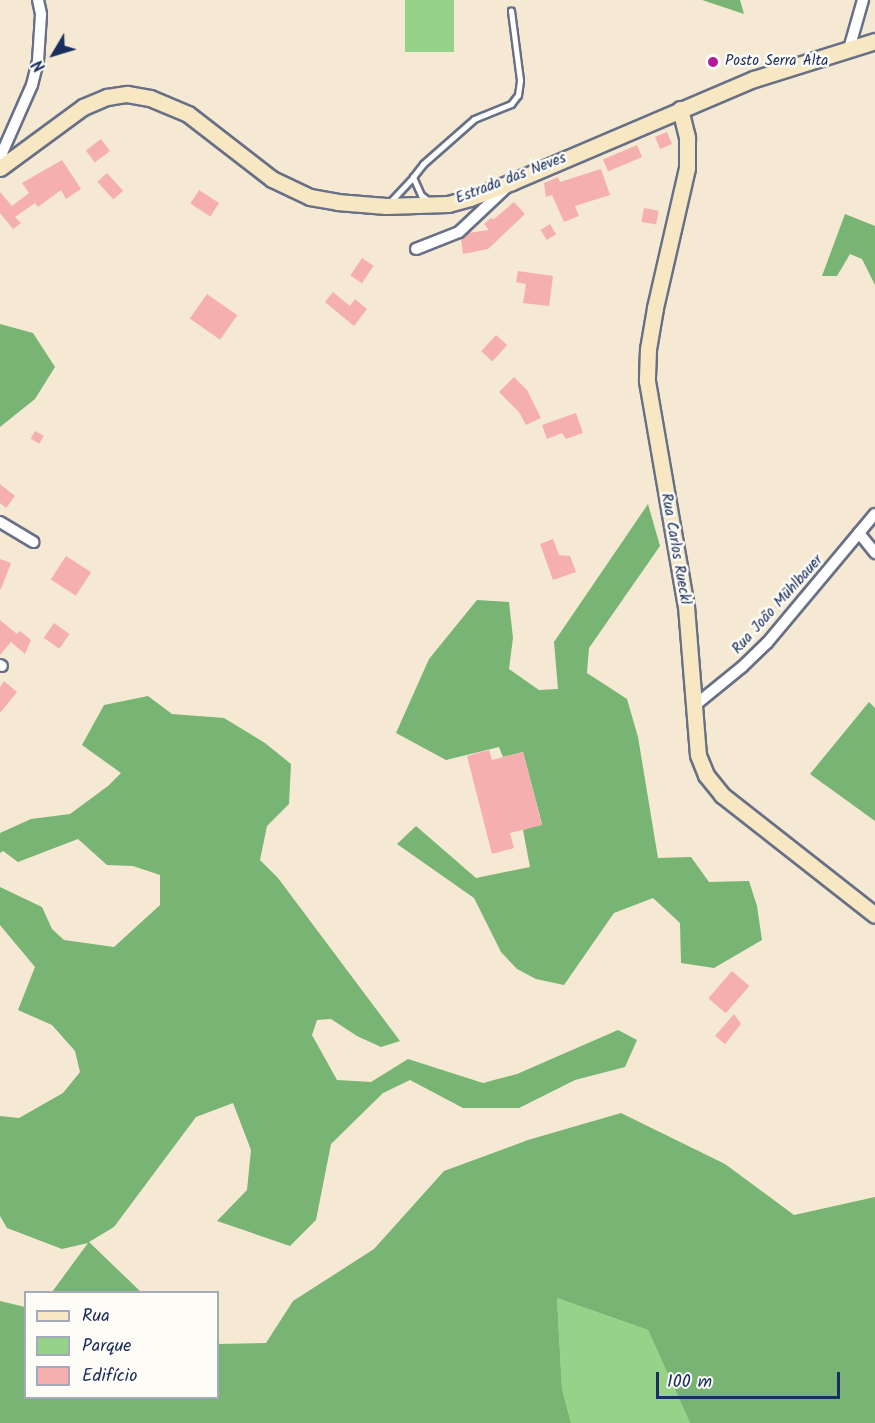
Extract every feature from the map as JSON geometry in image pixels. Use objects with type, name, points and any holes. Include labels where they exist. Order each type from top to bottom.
[{"type":"main road","name":"Estrada das Neves","points":[[1,167],[83,107],[116,94],[137,95],[165,103],[188,114],[267,175],[289,188],[323,200],[386,206],[434,205],[470,198],[512,182],[753,79],[875,41]]},
{"type":"main road","name":"Rua Carlos Rueckl","points":[[680,109],[687,138],[687,168],[680,207],[655,308],[646,364],[653,428],[686,606],[698,754],[711,783],[753,821],[875,915]]},
{"type":"street","points":[[1,167],[2,153],[32,84],[38,61],[41,14],[38,0]]},
{"type":"street","points":[[849,49],[863,0]]},
{"type":"street","points":[[416,249],[459,232],[512,182]]},
{"type":"street","name":"Rua João Mühlbauer","points":[[694,706],[742,667],[767,643],[875,514]]},
{"type":"street","points":[[0,522],[33,542]]},
{"type":"street","points":[[860,533],[875,554]]},
{"type":"lane","points":[[386,206],[423,164],[474,119],[511,104],[518,95],[520,80],[511,11]]},
{"type":"lane","points":[[413,177],[421,195],[434,205]]},
{"type":"green space","points":[[405,0],[454,0],[454,52],[405,52]]},
{"type":"green space","points":[[702,0],[740,0],[744,14]]},
{"type":"green space","points":[[845,214],[875,226],[875,285],[862,259],[850,254],[837,276],[822,276]]},
{"type":"green space","points":[[0,324],[33,333],[55,367],[35,399],[0,427]]},
{"type":"green space","points":[[648,504],[660,546],[589,648],[587,673],[627,699],[638,737],[658,858],[691,857],[709,882],[749,881],[757,906],[762,940],[714,968],[681,963],[680,923],[653,898],[614,913],[564,985],[536,979],[517,969],[501,952],[474,898],[397,844],[416,826],[476,878],[530,867],[523,830],[542,824],[523,752],[503,757],[499,747],[446,760],[396,733],[429,659],[477,600],[509,602],[513,638],[509,669],[539,690],[558,689],[554,642]]},
{"type":"green space","points":[[148,696],[172,714],[224,718],[265,743],[291,764],[289,804],[267,826],[260,860],[278,878],[400,1041],[381,1047],[357,1036],[331,1019],[317,1020],[312,1035],[337,1080],[371,1082],[408,1059],[483,1083],[517,1074],[618,1030],[637,1040],[625,1067],[575,1080],[519,1108],[463,1108],[410,1080],[383,1093],[331,1144],[316,1220],[290,1246],[217,1221],[247,1190],[251,1150],[233,1103],[196,1117],[114,1227],[89,1242],[140,1291],[53,1291],[88,1243],[62,1249],[7,1228],[0,1216],[0,1116],[19,1118],[63,1093],[80,1072],[75,1051],[52,1025],[18,1010],[35,967],[0,925],[0,887],[42,907],[52,929],[64,940],[114,947],[160,905],[160,875],[133,866],[107,865],[78,839],[18,862],[3,851],[0,853],[0,833],[31,819],[70,814],[108,786],[121,773],[82,745],[104,705]]},
{"type":"green space","points":[[869,702],[875,708],[875,821],[810,774]]},
{"type":"green space","points":[[621,1113],[725,1164],[794,1215],[875,1197],[875,1423],[690,1423],[648,1330],[557,1298],[562,1389],[571,1423],[0,1423],[0,1301],[24,1307],[24,1399],[219,1399],[219,1344],[266,1343],[293,1301],[374,1249],[444,1171],[528,1140]]},
{"type":"green space","points":[[557,1298],[648,1330],[690,1423],[571,1423],[562,1389]]},
{"type":"building","points":[[667,132],[672,144],[660,149],[655,137]]},
{"type":"building","points":[[101,139],[110,151],[95,162],[86,150]]},
{"type":"building","points":[[637,145],[642,157],[608,171],[603,159]]},
{"type":"building","points":[[62,160],[81,189],[66,199],[61,190],[38,207],[35,203],[15,217],[21,223],[13,229],[0,213],[0,192],[12,206],[29,193],[22,183]]},
{"type":"building","points":[[601,169],[610,195],[575,206],[579,216],[564,222],[552,195],[546,197],[544,183],[558,177],[560,182]]},
{"type":"building","points":[[107,173],[123,191],[113,200],[97,182]]},
{"type":"building","points":[[199,190],[219,203],[210,216],[190,203]]},
{"type":"building","points":[[514,202],[525,214],[488,249],[463,254],[461,239],[468,233],[489,230],[484,224],[491,218],[494,219]]},
{"type":"building","points":[[644,208],[659,211],[656,225],[641,222]]},
{"type":"building","points":[[550,224],[556,234],[547,240],[541,230]]},
{"type":"building","points":[[362,258],[374,266],[362,283],[350,275]]},
{"type":"building","points":[[518,271],[553,276],[549,306],[523,303],[526,284],[516,282]]},
{"type":"building","points":[[333,292],[350,306],[355,299],[367,309],[354,326],[325,302]]},
{"type":"building","points":[[207,294],[237,315],[220,340],[190,319]]},
{"type":"building","points":[[496,335],[507,345],[492,361],[481,351]]},
{"type":"building","points":[[514,377],[527,390],[541,418],[526,425],[519,412],[499,392]]},
{"type":"building","points":[[576,413],[583,433],[566,439],[562,433],[547,439],[542,425]]},
{"type":"building","points":[[35,431],[44,436],[39,444],[31,439]]},
{"type":"building","points":[[0,484],[15,496],[6,508],[0,503]]},
{"type":"building","points":[[553,539],[559,555],[570,556],[576,572],[553,580],[540,544]]},
{"type":"building","points":[[66,556],[91,572],[76,596],[51,579]]},
{"type":"building","points":[[0,559],[11,563],[1,589],[0,589]]},
{"type":"building","points":[[0,620],[17,634],[20,631],[31,640],[25,654],[11,642],[0,655]]},
{"type":"building","points":[[54,623],[70,634],[59,649],[44,638]]},
{"type":"building","points":[[4,681],[17,692],[0,713],[0,687]]},
{"type":"building","points":[[489,750],[492,760],[523,752],[542,825],[510,833],[514,848],[492,854],[467,756]]},
{"type":"building","points":[[732,971],[749,986],[726,1013],[708,998]]},
{"type":"building","points":[[734,1014],[741,1024],[725,1044],[715,1036]]},
{"type":"place","name":"Posto Serra Alta","points":[[713,62]]}]
